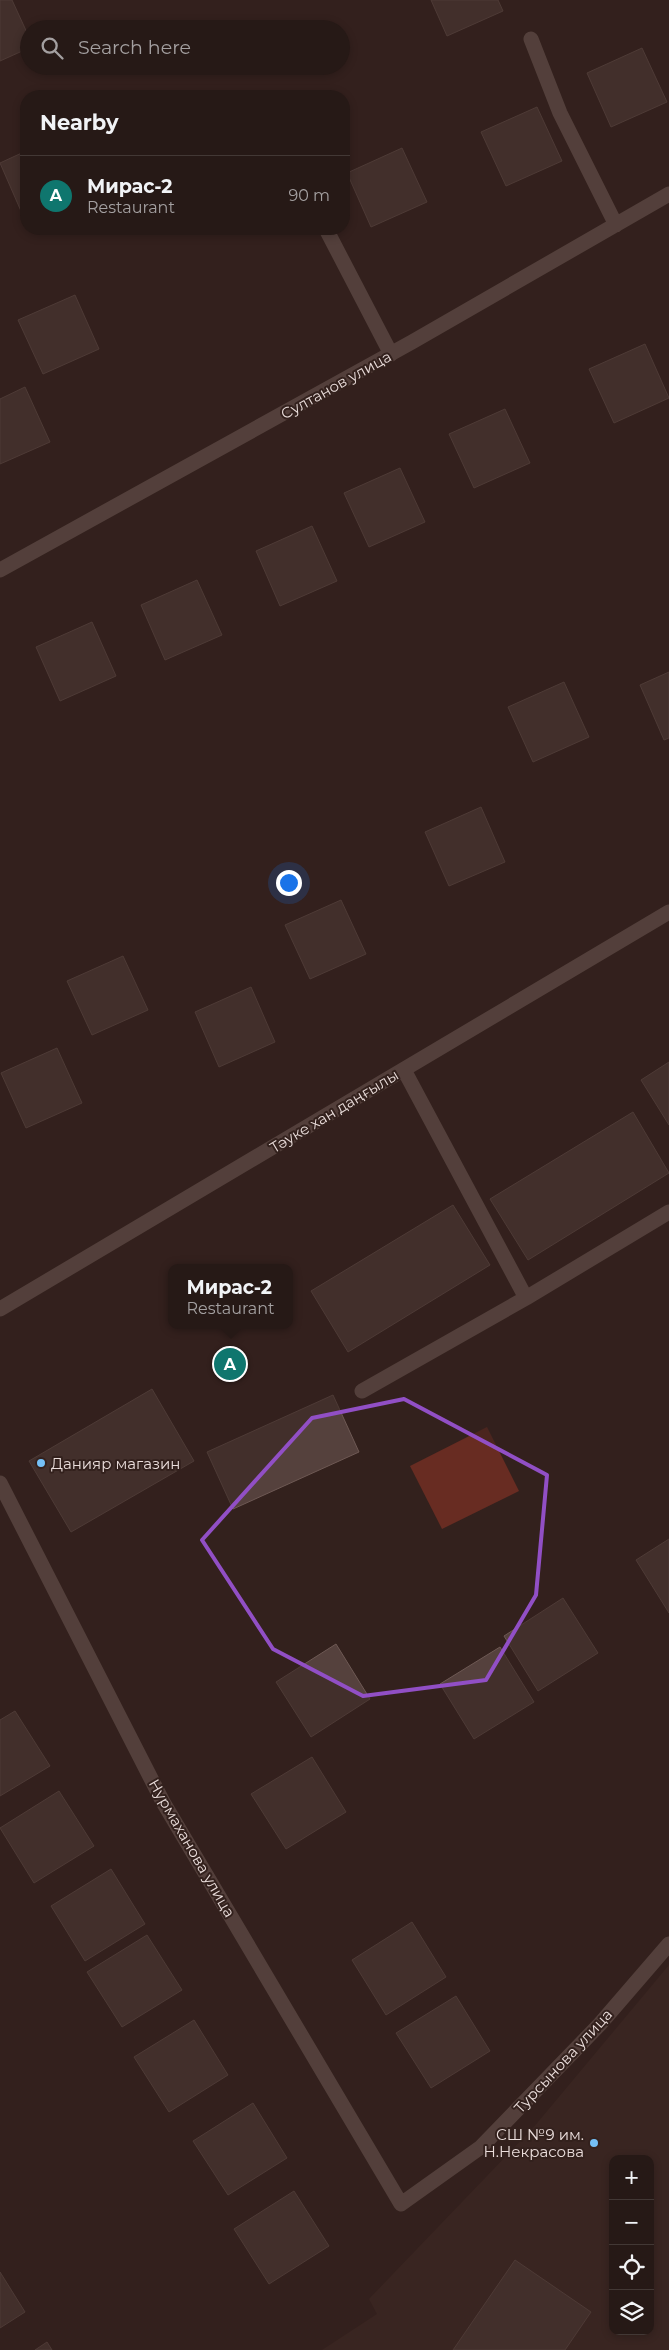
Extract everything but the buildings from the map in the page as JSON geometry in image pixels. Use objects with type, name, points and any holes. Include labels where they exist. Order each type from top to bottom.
[{"type":"street","points":[[531,39],[560,113],[616,225]]},
{"type":"street","name":"Султанов улица","points":[[0,570],[391,354],[669,194]]},
{"type":"street","points":[[329,235],[391,354]]},
{"type":"street","name":"Тәуке хан даңғылы","points":[[0,1309],[669,912]]},
{"type":"street","points":[[404,1070],[526,1298]]},
{"type":"street","points":[[362,1391],[526,1298],[669,1212]]},
{"type":"street","name":"Нурмаханова улица","points":[[0,1483],[163,1802],[401,2204]]},
{"type":"street","name":"Турсынова улица","points":[[401,2204],[481,2147],[600,2024],[669,1944]]},
{"type":"highlighted area","points":[[404,1399],[547,1475],[536,1595],[486,1680],[363,1696],[273,1649],[202,1540],[312,1418]]},
{"type":"shaded area","points":[[487,1427],[519,1491],[442,1529],[410,1466]]},
{"type":"shaded area","name":"СШ №9 им. Н.Некрасова","points":[[669,1965],[669,2350],[322,2350],[377,2314],[369,2299],[533,2128]]},
{"type":"place","name":"Мирас-2","points":[[230,1364]]},
{"type":"place","name":"Данияр магазин","points":[[41,1463]]},
{"type":"place","name":"СШ №9 им. Н.Некрасова","points":[[594,2143]]}]
